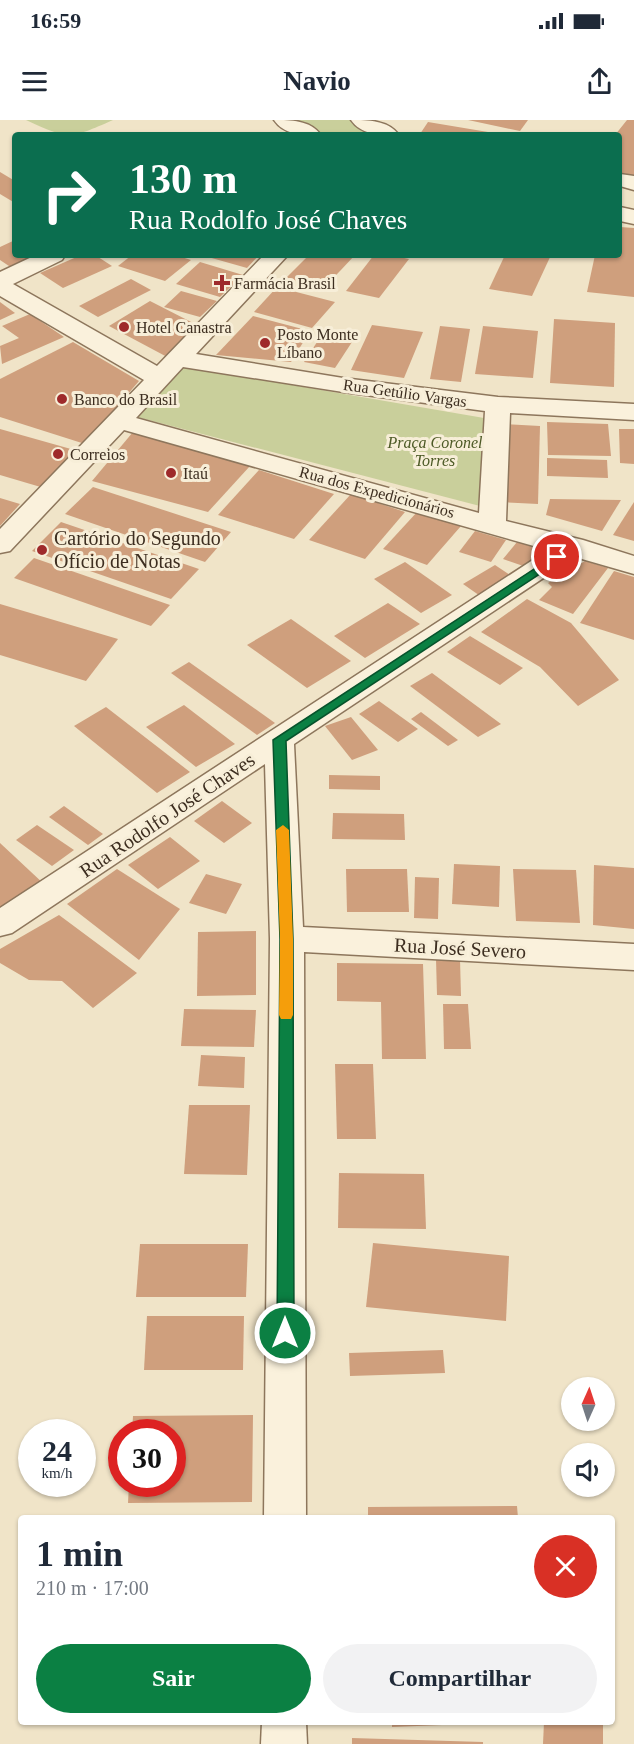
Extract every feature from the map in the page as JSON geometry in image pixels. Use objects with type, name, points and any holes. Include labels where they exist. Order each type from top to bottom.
[{"type":"street","points":[[284,120],[305,132]]},
{"type":"street","points":[[361,120],[383,132]]},
{"type":"street","points":[[397,132],[408,120]]},
{"type":"street","points":[[0,281],[48,258]]},
{"type":"street","points":[[0,545],[274,258]]},
{"type":"street","points":[[0,286],[159,378]]},
{"type":"street","name":"Rua Getúlio Vargas","points":[[178,359],[343,385],[498,405],[634,412]]},
{"type":"street","points":[[492,524],[498,405]]},
{"type":"street","name":"Rua dos Expedicionários","points":[[119,421],[573,546],[634,565]]},
{"type":"street","name":"Rua Rodolfo José Chaves","points":[[0,924],[573,546]]},
{"type":"street","points":[[279,740],[287,939],[285,1515]]},
{"type":"street","name":"Rua José Severo","points":[[287,939],[634,957]]},
{"type":"street","points":[[284,1725],[284,1744]]},
{"type":"green space","points":[[26,120],[113,120],[84,132],[52,131]]},
{"type":"green space","points":[[297,120],[351,120],[373,132],[319,132]]},
{"type":"green space","name":"Praça Coronel Torres","points":[[182,366],[484,418],[480,506],[137,417]]},
{"type":"building","points":[[468,120],[528,120],[520,131]]},
{"type":"building","points":[[627,120],[634,120],[634,176],[622,174],[622,132],[617,132]]},
{"type":"building","points":[[428,122],[488,132],[421,132]]},
{"type":"building","points":[[0,172],[12,179],[12,201],[0,194]]},
{"type":"building","points":[[622,227],[634,228],[634,297],[587,292],[594,258],[622,258]]},
{"type":"building","points":[[12,241],[12,258],[34,258],[12,268],[0,260],[0,247]]},
{"type":"building","points":[[74,258],[100,258],[112,266],[63,288],[40,273]]},
{"type":"building","points":[[128,258],[191,260],[165,281],[118,266]]},
{"type":"building","points":[[212,258],[256,258],[247,268]]},
{"type":"building","points":[[306,258],[352,258],[324,288],[286,278]]},
{"type":"building","points":[[372,258],[409,259],[379,298],[346,291]]},
{"type":"building","points":[[504,258],[550,258],[532,296],[489,289]]},
{"type":"building","points":[[200,262],[243,275],[220,297],[176,284]]},
{"type":"building","points":[[131,279],[151,290],[98,317],[79,306]]},
{"type":"building","points":[[277,287],[335,302],[312,328],[254,312]]},
{"type":"building","points":[[181,291],[217,301],[200,317],[164,307]]},
{"type":"building","points":[[150,301],[197,325],[169,358],[109,326]]},
{"type":"building","points":[[0,302],[15,313],[0,320]]},
{"type":"building","points":[[30,314],[64,337],[2,364],[0,346],[19,338],[2,326]]},
{"type":"building","name":"Posto Monte Líbano","points":[[253,316],[310,331],[291,362],[216,355]]},
{"type":"building","points":[[554,319],[615,323],[614,387],[550,383]]},
{"type":"building","points":[[372,325],[423,332],[404,378],[351,370]]},
{"type":"building","points":[[440,326],[470,329],[461,382],[430,379]]},
{"type":"building","points":[[483,326],[538,331],[533,378],[475,374]]},
{"type":"building","points":[[321,336],[352,342],[335,368],[304,362]]},
{"type":"building","name":"Banco do Brasil","points":[[73,342],[139,381],[85,444],[0,417],[0,379]]},
{"type":"building","points":[[547,422],[608,424],[611,456],[548,455]]},
{"type":"building","points":[[505,424],[540,426],[538,504],[501,502]]},
{"type":"building","points":[[0,429],[78,451],[44,488],[0,475]]},
{"type":"building","points":[[619,429],[634,429],[634,464],[620,463]]},
{"type":"building","name":"Itaú","points":[[133,432],[250,466],[208,512],[92,481]]},
{"type":"building","points":[[547,458],[607,460],[608,478],[547,476]]},
{"type":"building","points":[[259,470],[334,494],[294,539],[218,515]]},
{"type":"building","points":[[93,487],[231,532],[205,562],[65,514]]},
{"type":"building","points":[[351,494],[405,512],[365,559],[309,540]]},
{"type":"building","points":[[0,498],[20,504],[0,526]]},
{"type":"building","points":[[550,499],[621,500],[602,531],[546,515]]},
{"type":"building","points":[[634,502],[634,541],[613,535]]},
{"type":"building","points":[[418,511],[461,526],[427,565],[383,549]]},
{"type":"building","points":[[61,522],[199,569],[171,599],[32,551]]},
{"type":"building","points":[[475,531],[506,540],[491,562],[459,552]]},
{"type":"building","points":[[517,542],[545,550],[532,569],[503,559]]},
{"type":"building","points":[[34,558],[170,605],[151,626],[14,578]]},
{"type":"building","points":[[585,561],[608,568],[573,614],[539,600],[552,587],[548,583]]},
{"type":"building","points":[[405,562],[452,595],[421,613],[374,579]]},
{"type":"building","points":[[495,565],[516,579],[483,598],[463,584]]},
{"type":"building","points":[[614,571],[634,577],[634,640],[580,623]]},
{"type":"building","points":[[527,599],[571,623],[619,680],[578,706],[540,667],[481,632]]},
{"type":"building","points":[[388,603],[420,624],[365,658],[334,636]]},
{"type":"building","points":[[0,604],[118,639],[86,681],[0,655]]},
{"type":"building","points":[[291,619],[351,661],[307,688],[247,645]]},
{"type":"building","points":[[470,636],[523,668],[500,685],[447,652]]},
{"type":"building","points":[[189,662],[275,723],[257,735],[171,673]]},
{"type":"building","points":[[432,673],[501,724],[478,737],[410,686]]},
{"type":"building","points":[[379,701],[418,729],[398,742],[359,714]]},
{"type":"building","points":[[184,705],[235,744],[196,767],[146,727]]},
{"type":"building","points":[[106,707],[190,772],[157,793],[74,726]]},
{"type":"building","points":[[421,712],[458,740],[448,746],[411,719]]},
{"type":"building","points":[[351,717],[378,750],[352,760],[325,726]]},
{"type":"building","points":[[329,775],[380,776],[380,790],[329,789]]},
{"type":"building","points":[[222,801],[252,823],[224,843],[194,821]]},
{"type":"building","points":[[64,806],[103,834],[88,845],[49,817]]},
{"type":"building","points":[[333,813],[404,814],[405,840],[332,839]]},
{"type":"building","points":[[37,825],[74,850],[52,866],[16,840]]},
{"type":"building","points":[[170,837],[200,861],[158,889],[128,865]]},
{"type":"building","points":[[0,843],[45,885],[0,912]]},
{"type":"building","points":[[454,864],[500,866],[499,907],[452,904]]},
{"type":"building","points":[[594,865],[634,868],[634,929],[593,925]]},
{"type":"building","points":[[117,869],[180,909],[139,960],[67,904]]},
{"type":"building","points":[[346,869],[407,869],[409,912],[347,912]]},
{"type":"building","points":[[513,869],[576,870],[580,923],[516,921]]},
{"type":"building","points":[[206,874],[242,884],[226,914],[189,903]]},
{"type":"building","points":[[415,877],[439,878],[438,919],[414,918]]},
{"type":"building","points":[[59,915],[137,973],[93,1008],[62,981],[29,980],[0,963],[0,949]]},
{"type":"building","points":[[256,931],[256,995],[197,996],[198,932]]},
{"type":"building","points":[[436,959],[460,959],[461,996],[437,995]]},
{"type":"building","points":[[337,963],[423,964],[426,1059],[382,1059],[381,1002],[337,1001]]},
{"type":"building","points":[[443,1004],[468,1004],[471,1049],[444,1049]]},
{"type":"building","points":[[184,1009],[256,1010],[254,1047],[181,1046]]},
{"type":"building","points":[[201,1055],[245,1057],[244,1088],[198,1086]]},
{"type":"building","points":[[335,1064],[373,1064],[376,1139],[337,1139]]},
{"type":"building","points":[[189,1105],[250,1105],[247,1175],[184,1174]]},
{"type":"building","points":[[339,1173],[424,1174],[426,1229],[338,1228]]},
{"type":"building","points":[[373,1243],[509,1256],[506,1321],[366,1307]]},
{"type":"building","points":[[140,1244],[248,1244],[246,1297],[136,1297]]},
{"type":"building","points":[[147,1316],[244,1316],[243,1370],[144,1370]]},
{"type":"building","points":[[443,1350],[445,1373],[350,1376],[349,1353]]},
{"type":"building","points":[[253,1415],[252,1502],[128,1503],[128,1497],[186,1497],[186,1419],[133,1419],[133,1416]]},
{"type":"building","points":[[517,1506],[518,1515],[368,1515],[368,1507]]},
{"type":"building","points":[[392,1725],[442,1725],[392,1727]]},
{"type":"building","points":[[544,1725],[603,1725],[603,1744],[543,1744]]},
{"type":"building","points":[[352,1738],[483,1742],[483,1744],[352,1744]]},
{"type":"slow traffic","points":[[283,830],[287,939],[286,1015]]},
{"type":"place","name":"Farmácia Brasil","points":[[222,283]]},
{"type":"place","name":"Hotel Canastra","points":[[124,327]]},
{"type":"place","name":"Posto Monte Líbano","points":[[265,343]]},
{"type":"place","name":"Banco do Brasil","points":[[62,399]]},
{"type":"place","name":"Correios","points":[[58,454]]},
{"type":"place","name":"Itaú","points":[[171,473]]},
{"type":"place","name":"Cartório do Segundo Ofício de Notas","points":[[42,550]]},
{"type":"route","points":[[285,1333],[287,939],[279,740],[557,557]]}]
